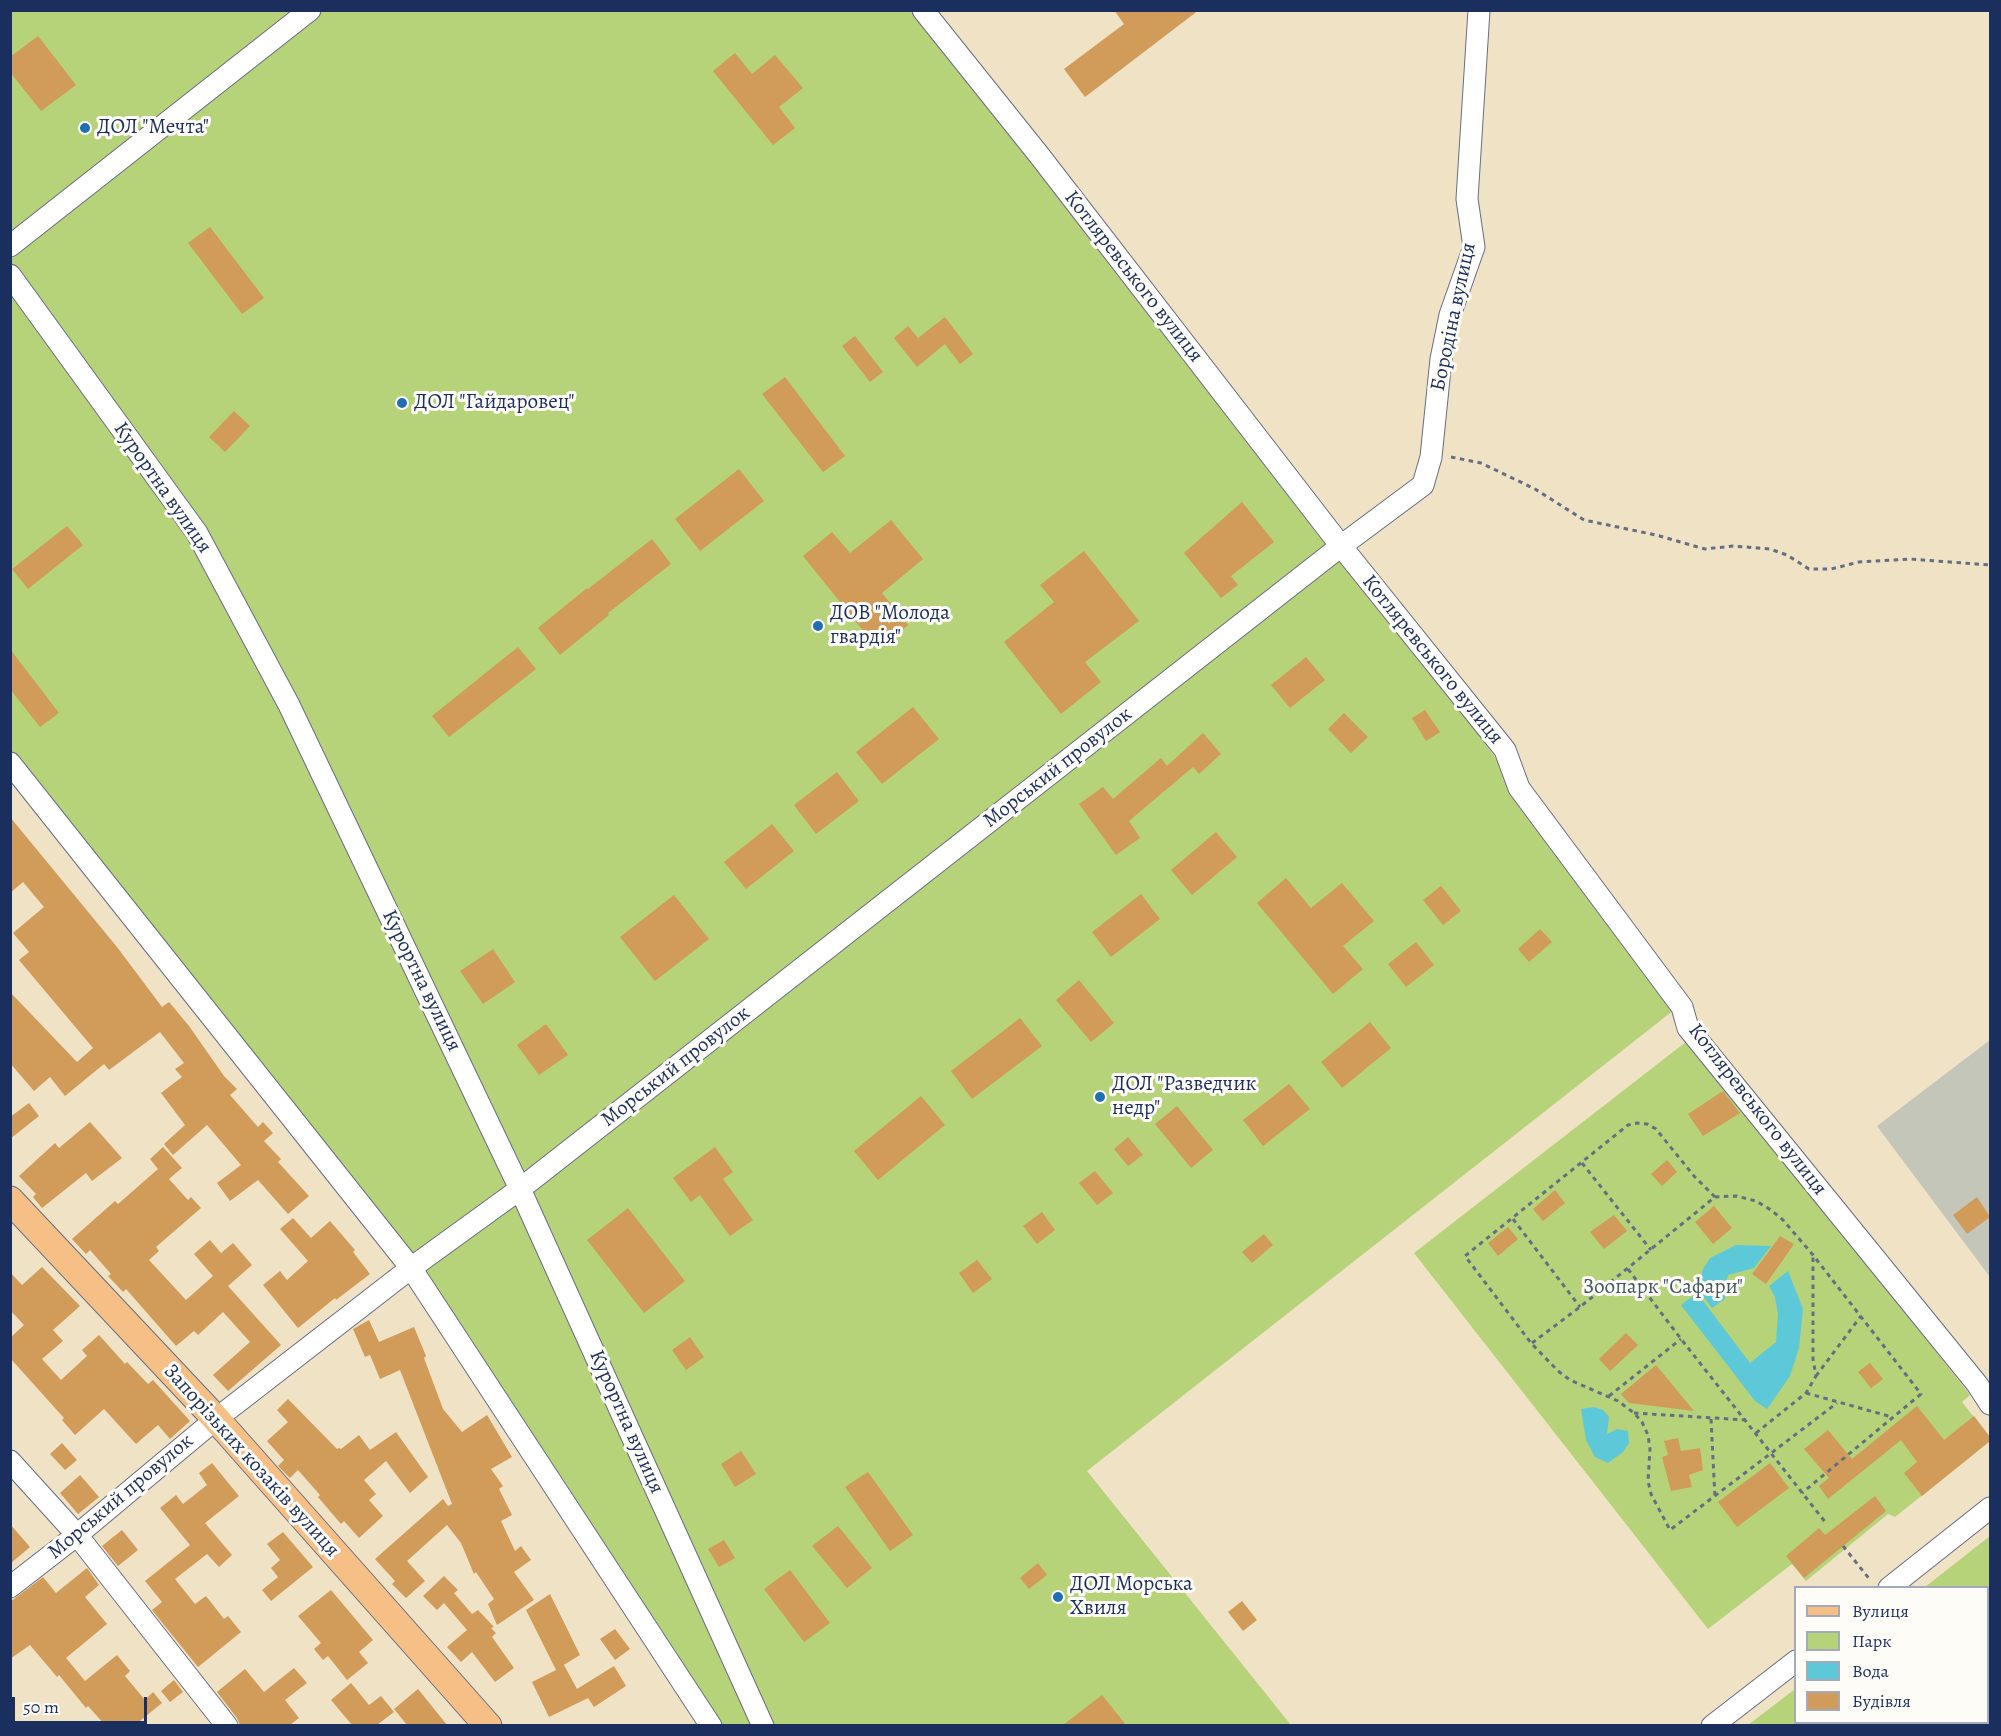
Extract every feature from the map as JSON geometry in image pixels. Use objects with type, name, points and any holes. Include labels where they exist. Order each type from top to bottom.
[{"type":"main road","name":"Запорізьких козаків вулиця","points":[[10,1200],[216,1419],[488,1725]]},
{"type":"street","points":[[10,246],[310,10]]},
{"type":"street","name":"Котляревського вулиця","points":[[923,10],[1039,155],[1341,546],[1505,750],[1519,788],[1682,1007],[1688,1028],[1977,1384],[1990,1404]]},
{"type":"street","name":"Бородіна вулиця","points":[[1341,546],[1422,485],[1431,457],[1441,359],[1450,315],[1474,247],[1467,199],[1479,10]]},
{"type":"street","name":"Курортна вулиця","points":[[10,275],[198,532],[289,705],[520,1189],[762,1725]]},
{"type":"street","name":"Морський провулок","points":[[10,1587],[77,1535],[216,1419],[411,1268],[520,1189],[1341,546]]},
{"type":"street","points":[[10,763],[411,1268],[711,1725]]},
{"type":"street","points":[[10,1461],[77,1535],[227,1725]]},
{"type":"street","points":[[1890,1586],[1990,1508]]},
{"type":"street","points":[[1712,1725],[1794,1663]]},
{"type":"path","points":[[1431,457],[1453,457],[1481,463],[1535,489],[1584,520],[1656,535],[1705,549],[1733,546],[1770,549],[1787,555],[1809,569],[1831,569],[1859,562],[1910,559],[1990,565]]},
{"type":"path","points":[[1715,1197],[1694,1176],[1656,1129],[1647,1124],[1628,1125],[1465,1256],[1531,1343],[1558,1371],[1570,1380],[1609,1396],[1635,1413],[1642,1422],[1648,1435],[1650,1449],[1648,1481],[1651,1494],[1670,1530],[1837,1403]]},
{"type":"path","points":[[1582,1163],[1651,1250]]},
{"type":"path","points":[[1531,1343],[1628,1269],[1715,1197],[1736,1196],[1756,1201],[1783,1220],[1813,1255],[1921,1394],[1802,1493]]},
{"type":"path","points":[[1513,1219],[1580,1307]]},
{"type":"path","points":[[1813,1255],[1814,1368],[1816,1376]]},
{"type":"path","points":[[1628,1269],[1826,1523]]},
{"type":"path","points":[[1756,1433],[1806,1393],[1861,1316]]},
{"type":"path","points":[[1609,1396],[1681,1339]]},
{"type":"path","points":[[1806,1393],[1892,1417]]},
{"type":"path","points":[[1635,1413],[1746,1420]]},
{"type":"path","points":[[1711,1419],[1715,1498]]},
{"type":"path","points":[[1843,1546],[1875,1586]]},
{"type":"shaded area","points":[[1990,1040],[1990,1277],[1877,1126]]},
{"type":"green space","name":"ДОЛ \"Мечта\"","points":[[11,11],[309,11],[11,246]]},
{"type":"green space","points":[[311,11],[922,11],[1341,549],[1679,1006],[1087,1471],[1291,1725],[716,1725],[411,1266],[11,760],[11,247]]},
{"type":"green space","name":"Зоопарк \"Сафари\"","points":[[1691,1038],[1970,1395],[1962,1402],[1990,1437],[1990,1441],[1895,1517],[1888,1514],[1806,1581],[1792,1564],[1708,1629],[1414,1253]]},
{"type":"green space","points":[[1990,1536],[1990,1725],[1748,1725],[1794,1690],[1794,1724],[1989,1724],[1989,1586],[1926,1586]]},
{"type":"water","points":[[1736,1245],[1771,1246],[1754,1268],[1728,1275],[1725,1299],[1712,1308],[1698,1289],[1703,1269],[1710,1258]]},
{"type":"water","points":[[1788,1271],[1803,1309],[1799,1348],[1790,1376],[1767,1409],[1755,1401],[1681,1305],[1697,1293],[1750,1363],[1776,1342],[1778,1314],[1775,1297],[1769,1286]]},
{"type":"water","points":[[1594,1407],[1603,1410],[1609,1417],[1607,1434],[1617,1429],[1628,1431],[1629,1443],[1623,1452],[1608,1463],[1595,1457],[1586,1440],[1581,1409]]},
{"type":"building","points":[[1114,10],[1199,10],[1085,97],[1064,69],[1124,24]]},
{"type":"building","points":[[38,36],[76,85],[41,111],[10,72],[10,57]]},
{"type":"building","points":[[735,53],[752,74],[775,55],[803,88],[779,107],[795,128],[773,145],[713,71]]},
{"type":"building","points":[[210,227],[264,298],[242,314],[188,243]]},
{"type":"building","points":[[945,317],[973,354],[960,364],[945,344],[917,367],[894,338],[908,326],[918,338]]},
{"type":"building","points":[[855,336],[883,372],[870,382],[842,346]]},
{"type":"building","points":[[785,377],[845,456],[823,472],[762,394]]},
{"type":"building","points":[[234,411],[250,426],[225,452],[209,437]]},
{"type":"building","points":[[739,469],[764,501],[700,551],[675,519]]},
{"type":"building","points":[[1242,502],[1274,542],[1231,576],[1238,585],[1221,598],[1184,553]]},
{"type":"building","points":[[891,520],[923,559],[882,593],[908,625],[878,649],[803,556],[832,532],[850,553]]},
{"type":"building","points":[[67,526],[83,545],[28,589],[12,569]]},
{"type":"building","points":[[652,539],[671,564],[608,613],[609,615],[560,655],[538,628]]},
{"type":"building","points":[[1084,551],[1139,621],[1085,662],[1101,682],[1061,714],[1004,642],[1054,602],[1040,585]]},
{"type":"building","points":[[518,647],[536,669],[449,737],[432,716]]},
{"type":"building","points":[[10,649],[59,713],[40,727],[10,689]]},
{"type":"building","points":[[1306,657],[1325,680],[1290,708],[1271,685]]},
{"type":"building","points":[[913,707],[939,739],[882,784],[856,752]]},
{"type":"building","points":[[1425,710],[1440,732],[1426,741],[1412,718]]},
{"type":"building","points":[[1344,713],[1368,737],[1351,753],[1328,729]]},
{"type":"building","points":[[1203,733],[1221,754],[1199,774],[1193,767],[1129,821],[1140,838],[1116,855],[1079,804],[1103,787],[1113,799],[1161,758],[1167,766]]},
{"type":"building","points":[[837,772],[859,801],[816,834],[794,805]]},
{"type":"building","points":[[10,817],[117,947],[162,1007],[169,1002],[189,1026],[224,1076],[237,1089],[230,1095],[258,1127],[263,1122],[273,1133],[264,1141],[281,1159],[278,1162],[309,1196],[288,1214],[258,1180],[230,1201],[217,1183],[241,1165],[207,1125],[173,1155],[164,1144],[185,1125],[161,1093],[182,1077],[175,1069],[184,1063],[160,1032],[109,1070],[104,1064],[65,1096],[50,1077],[34,1091],[10,1063],[10,992],[77,1062],[93,1048],[19,960],[29,952],[13,933],[44,907],[23,882],[10,893]]},
{"type":"building","points":[[772,824],[794,851],[746,889],[724,862]]},
{"type":"building","points":[[1216,832],[1237,857],[1192,895],[1171,870]]},
{"type":"building","points":[[1286,878],[1311,908],[1342,883],[1374,921],[1343,946],[1363,969],[1333,994],[1257,903]]},
{"type":"building","points":[[1441,886],[1461,911],[1443,925],[1423,900]]},
{"type":"building","points":[[1141,894],[1160,919],[1111,957],[1092,932]]},
{"type":"building","points":[[674,895],[709,939],[655,981],[620,937]]},
{"type":"building","points":[[1540,929],[1552,942],[1529,962],[1518,949]]},
{"type":"building","points":[[1416,942],[1434,965],[1406,987],[1388,964]]},
{"type":"building","points":[[493,949],[515,982],[483,1004],[460,971]]},
{"type":"building","points":[[1079,980],[1114,1023],[1091,1042],[1056,1000]]},
{"type":"building","points":[[1020,1018],[1042,1046],[972,1099],[951,1071]]},
{"type":"building","points":[[1370,1022],[1391,1048],[1342,1088],[1321,1062]]},
{"type":"building","points":[[546,1024],[568,1055],[539,1075],[517,1045]]},
{"type":"building","points":[[1289,1084],[1310,1109],[1263,1146],[1243,1120]]},
{"type":"building","points":[[1723,1091],[1740,1113],[1703,1136],[1688,1114]]},
{"type":"building","points":[[921,1096],[945,1125],[878,1180],[854,1151]]},
{"type":"building","points":[[29,1103],[39,1116],[10,1139],[10,1117]]},
{"type":"building","points":[[1177,1106],[1213,1150],[1191,1168],[1155,1124]]},
{"type":"building","points":[[90,1122],[122,1158],[92,1181],[86,1173],[42,1208],[33,1197],[36,1194],[19,1176],[55,1143],[59,1148]]},
{"type":"building","points":[[1128,1137],[1143,1155],[1128,1166],[1114,1149]]},
{"type":"building","points":[[163,1147],[182,1168],[169,1179],[188,1200],[191,1197],[201,1208],[156,1247],[159,1251],[149,1260],[186,1300],[213,1276],[194,1254],[210,1240],[221,1253],[233,1243],[252,1265],[228,1286],[281,1345],[228,1391],[213,1375],[250,1342],[223,1312],[198,1335],[194,1331],[176,1346],[126,1289],[123,1292],[108,1276],[111,1274],[90,1250],[86,1254],[72,1239],[115,1201],[118,1204],[158,1169],[150,1159]]},
{"type":"building","points":[[715,1147],[733,1172],[723,1179],[753,1220],[730,1236],[700,1195],[691,1202],[673,1178]]},
{"type":"building","points":[[1667,1160],[1677,1172],[1662,1186],[1651,1174]]},
{"type":"building","points":[[1095,1171],[1113,1193],[1097,1205],[1079,1183]]},
{"type":"building","points":[[1555,1190],[1565,1203],[1543,1221],[1533,1209]]},
{"type":"building","points":[[1977,1197],[1990,1217],[1967,1234],[1953,1215]]},
{"type":"building","points":[[1714,1206],[1732,1228],[1713,1244],[1695,1222]]},
{"type":"building","points":[[628,1208],[685,1281],[644,1313],[587,1240]]},
{"type":"building","points":[[1042,1212],[1055,1230],[1037,1244],[1023,1226]]},
{"type":"building","points":[[1614,1215],[1627,1231],[1604,1249],[1590,1232]]},
{"type":"building","points":[[293,1218],[311,1238],[330,1221],[355,1250],[353,1252],[370,1274],[336,1300],[335,1298],[298,1328],[263,1285],[280,1271],[287,1280],[308,1261],[280,1229]]},
{"type":"building","points":[[1508,1227],[1518,1239],[1498,1256],[1488,1243]]},
{"type":"building","points":[[1264,1234],[1273,1245],[1252,1263],[1242,1252]]},
{"type":"building","points":[[1780,1236],[1794,1244],[1766,1284],[1752,1274]]},
{"type":"building","points":[[977,1260],[992,1279],[973,1293],[959,1273]]},
{"type":"building","points":[[42,1267],[80,1306],[53,1330],[63,1341],[42,1359],[61,1380],[87,1356],[82,1350],[99,1335],[125,1364],[127,1362],[148,1384],[153,1380],[190,1421],[170,1439],[158,1425],[136,1444],[104,1409],[75,1435],[62,1420],[64,1418],[10,1358],[10,1338],[24,1325],[10,1310],[10,1272],[22,1285]]},
{"type":"building","points":[[369,1320],[379,1342],[414,1327],[443,1409],[462,1432],[487,1415],[512,1457],[491,1469],[503,1486],[499,1489],[512,1515],[501,1521],[515,1551],[521,1546],[531,1560],[514,1572],[534,1600],[497,1625],[488,1604],[494,1599],[476,1572],[474,1574],[461,1543],[447,1525],[407,1561],[425,1581],[406,1598],[392,1584],[395,1581],[375,1559],[443,1499],[448,1506],[452,1504],[400,1370],[380,1379],[370,1355],[365,1357],[353,1329]]},
{"type":"building","points":[[1626,1333],[1638,1345],[1610,1371],[1599,1359]]},
{"type":"building","points":[[690,1337],[704,1357],[686,1370],[672,1350]]},
{"type":"building","points":[[1870,1363],[1883,1379],[1871,1388],[1858,1372]]},
{"type":"building","points":[[1656,1365],[1694,1411],[1629,1403],[1621,1394]]},
{"type":"building","points":[[288,1399],[337,1449],[341,1449],[359,1435],[370,1450],[396,1432],[428,1477],[410,1493],[386,1461],[364,1480],[376,1494],[369,1500],[383,1516],[359,1538],[344,1521],[341,1524],[298,1470],[290,1478],[278,1466],[284,1460],[267,1441],[288,1422],[277,1410]]},
{"type":"building","points":[[1917,1406],[1944,1440],[1974,1416],[1990,1437],[1990,1441],[1922,1496],[1904,1473],[1917,1462],[1901,1440],[1828,1499],[1819,1486],[1829,1478],[1804,1449],[1828,1430],[1852,1459]]},
{"type":"building","points":[[1678,1438],[1681,1451],[1700,1448],[1703,1470],[1689,1475],[1692,1487],[1671,1491],[1662,1457],[1668,1455],[1664,1441]]},
{"type":"building","points":[[62,1443],[77,1460],[65,1470],[50,1454]]},
{"type":"building","points":[[741,1451],[756,1474],[735,1487],[721,1464]]},
{"type":"building","points":[[212,1463],[239,1496],[205,1523],[232,1555],[219,1567],[207,1554],[175,1579],[195,1604],[206,1596],[224,1619],[228,1616],[241,1632],[198,1667],[152,1610],[162,1602],[145,1581],[190,1545],[160,1508],[176,1495],[183,1504],[207,1485],[199,1473]]},
{"type":"building","points":[[1770,1463],[1789,1488],[1737,1527],[1718,1502]]},
{"type":"building","points":[[868,1472],[913,1535],[890,1551],[845,1487]]},
{"type":"building","points":[[80,1475],[99,1497],[78,1514],[60,1493]]},
{"type":"building","points":[[1875,1496],[1886,1511],[1804,1578],[1786,1556],[1819,1528],[1825,1535]]},
{"type":"building","points":[[10,1524],[30,1547],[10,1564]]},
{"type":"building","points":[[838,1526],[872,1568],[847,1588],[812,1546]]},
{"type":"building","points":[[122,1530],[138,1550],[118,1566],[102,1546]]},
{"type":"building","points":[[283,1532],[313,1567],[271,1601],[262,1590],[278,1577],[271,1568],[280,1560],[267,1544]]},
{"type":"building","points":[[724,1540],[735,1558],[719,1567],[708,1549]]},
{"type":"building","points":[[1038,1563],[1047,1575],[1029,1589],[1020,1578]]},
{"type":"building","points":[[87,1568],[99,1585],[85,1597],[107,1624],[66,1658],[85,1681],[117,1655],[130,1671],[125,1676],[145,1700],[153,1692],[162,1703],[135,1725],[105,1725],[88,1706],[86,1708],[30,1645],[10,1659],[10,1602],[43,1577],[56,1593]]},
{"type":"building","points":[[790,1570],[830,1623],[804,1642],[764,1589]]},
{"type":"building","points":[[444,1576],[458,1590],[454,1593],[472,1614],[478,1610],[494,1627],[491,1628],[496,1633],[492,1637],[514,1668],[495,1682],[472,1652],[461,1662],[447,1647],[467,1630],[444,1603],[437,1610],[423,1596]]},
{"type":"building","points":[[331,1590],[373,1640],[359,1652],[368,1663],[347,1680],[328,1656],[323,1660],[314,1649],[321,1643],[298,1616]]},
{"type":"building","points":[[550,1594],[580,1655],[562,1666],[564,1665],[577,1689],[614,1666],[626,1686],[594,1707],[588,1698],[549,1717],[532,1682],[556,1670],[526,1610]]},
{"type":"building","points":[[1242,1601],[1257,1620],[1243,1631],[1228,1612]]},
{"type":"building","points":[[615,1629],[630,1649],[615,1660],[600,1639]]},
{"type":"building","points":[[294,1668],[307,1683],[285,1700],[299,1718],[290,1725],[240,1725],[217,1692],[245,1669],[264,1692]]},
{"type":"building","points":[[174,1680],[183,1692],[170,1702],[161,1691]]},
{"type":"building","points":[[351,1683],[369,1705],[381,1696],[394,1712],[377,1725],[352,1725],[331,1700]]},
{"type":"building","points":[[418,1689],[447,1725],[407,1725],[394,1709]]},
{"type":"building","points":[[1102,1695],[1126,1725],[1063,1725]]},
{"type":"place","name":"ДОЛ \"Мечта\"","points":[[85,128]]},
{"type":"place","name":"ДОЛ \"Гайдаровец\"","points":[[402,403]]},
{"type":"place","name":"ДОВ \"Молода гвардія\"","points":[[818,626]]},
{"type":"place","name":"ДОЛ \"Разведчик недр\"","points":[[1100,1097]]},
{"type":"place","name":"ДОЛ Морська Хвиля","points":[[1058,1597]]}]
